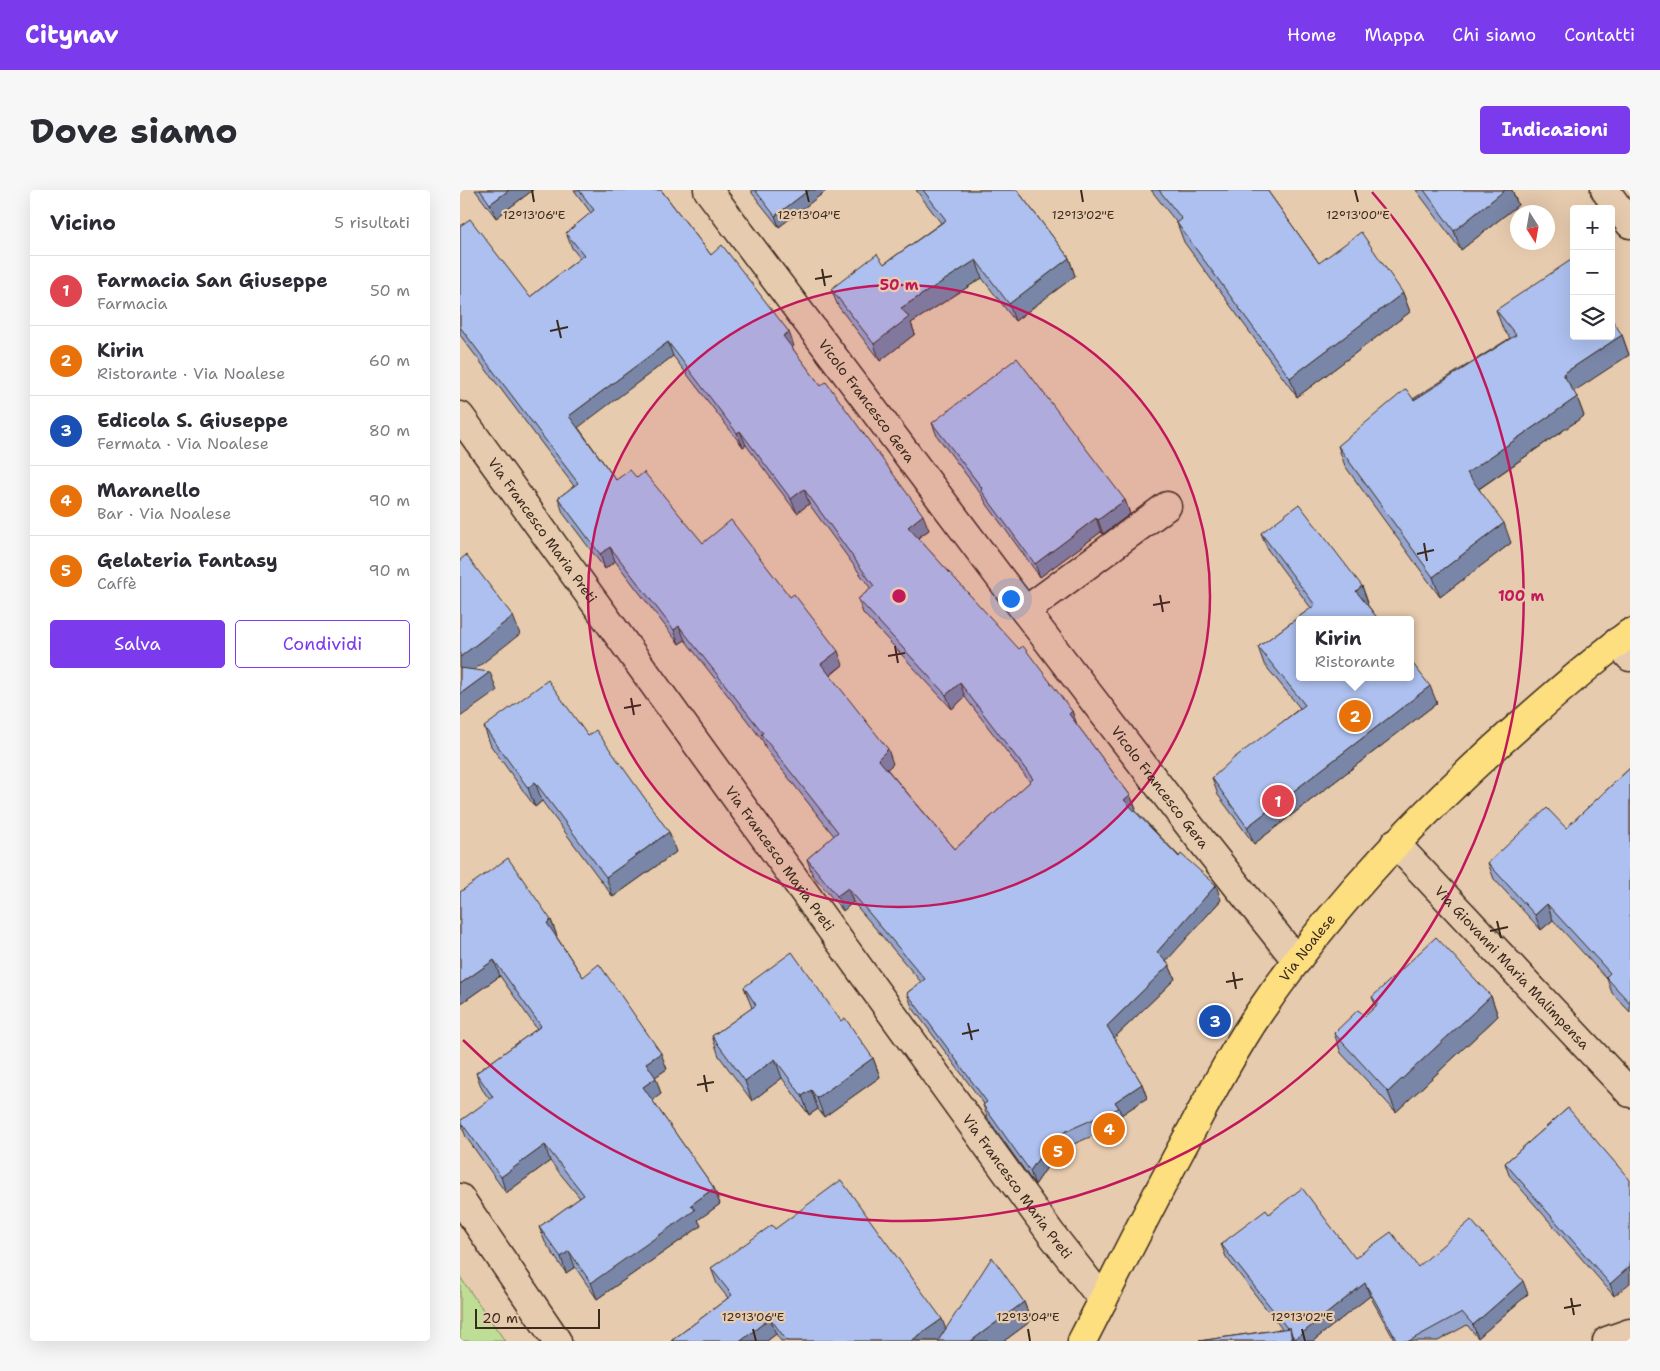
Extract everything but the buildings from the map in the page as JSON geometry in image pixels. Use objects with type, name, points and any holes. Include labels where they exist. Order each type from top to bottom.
[{"type":"main road","name":"Via Noalese","points":[[1082,1341],[1217,1082],[1259,1014],[1297,961],[1395,843],[1487,754],[1626,644]]},
{"type":"street","name":"Vicolo Francesco Gera","points":[[708,190],[1024,611],[1192,829],[1297,961]]},
{"type":"street","points":[[1605,190],[1630,224]]},
{"type":"street","name":"Via Francesco Maria Preti","points":[[460,416],[1047,1227],[1103,1300]]},
{"type":"street","points":[[1024,611],[1167,506]]},
{"type":"street","name":"Via Giovanni Maria Malimpensa","points":[[1395,843],[1630,1093]]},
{"type":"street","points":[[460,1198],[557,1341]]},
{"type":"street","points":[[1607,1341],[1630,1333]]},
{"type":"green space","points":[[460,1277],[505,1341],[460,1341]]},
{"type":"place","name":"Kirin","points":[[1355,716]]},
{"type":"place","name":"Farmacia San Giuseppe","points":[[1278,801]]},
{"type":"place","name":"Edicola S. Giuseppe","points":[[1215,1021]]},
{"type":"place","name":"Maranello","points":[[1109,1129]]},
{"type":"place","name":"Gelateria Fantasy","points":[[1058,1151]]}]
